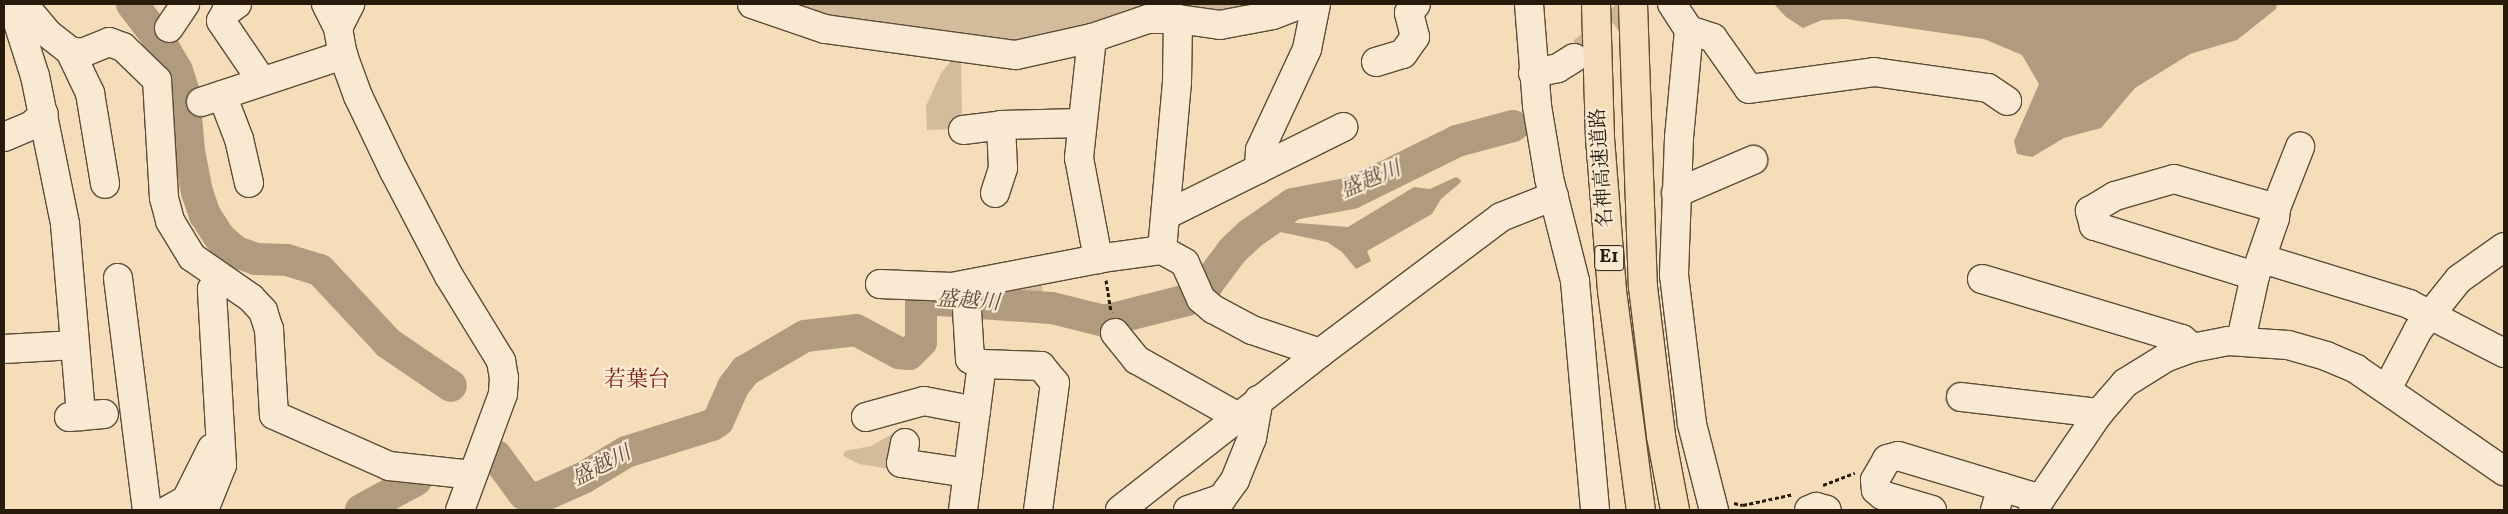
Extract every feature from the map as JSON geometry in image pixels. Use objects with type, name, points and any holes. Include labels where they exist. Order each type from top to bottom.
[{"type":"highway","name":"名神高速道路","points":[[1596,4],[1600,138],[1612,291],[1641,510]]},
{"type":"highway","name":"名神高速道路","points":[[1633,4],[1644,287],[1662,436],[1675,510]]},
{"type":"street","points":[[12,4],[36,76],[65,224],[75,345],[85,416]]},
{"type":"street","points":[[23,4],[47,33],[70,51],[90,93],[105,184]]},
{"type":"street","points":[[169,28],[185,4]]},
{"type":"street","points":[[237,4],[226,12],[221,22],[262,81]]},
{"type":"street","points":[[326,4],[338,28],[344,55],[358,96],[394,171],[449,276],[501,361],[503,394],[460,510]]},
{"type":"street","points":[[338,28],[350,4]]},
{"type":"street","points":[[752,4],[824,29],[1016,55],[1092,38],[1148,19],[1178,19],[1220,25],[1273,15],[1301,4]]},
{"type":"street","points":[[1259,169],[1260,150],[1307,49],[1316,4]]},
{"type":"street","points":[[1376,62],[1404,54],[1415,36],[1409,13],[1416,4]]},
{"type":"street","points":[[1529,4],[1533,73],[1554,196],[1575,281],[1595,510]]},
{"type":"street","points":[[1672,4],[1689,30],[1676,193],[1674,275],[1692,424],[1714,510]]},
{"type":"street","points":[[1162,250],[1166,214],[1178,19]]},
{"type":"street","points":[[1689,30],[1713,38],[1750,89],[1874,72],[1988,88],[2007,101]]},
{"type":"street","points":[[1092,38],[1081,123],[1079,158],[1100,258]]},
{"type":"street","points":[[70,51],[82,53],[109,42],[123,47],[157,80],[164,198],[170,221],[192,257],[219,278],[251,298],[263,312],[269,329],[274,415],[389,466],[473,475]]},
{"type":"street","points":[[249,183],[239,139],[211,98],[344,55]]},
{"type":"street","points":[[1533,73],[1558,68],[1574,58]]},
{"type":"street","points":[[4,137],[32,125],[44,114]]},
{"type":"street","points":[[963,130],[1001,125],[1081,123]]},
{"type":"street","points":[[995,193],[1002,168],[1001,125]]},
{"type":"street","points":[[1166,214],[1343,127]]},
{"type":"street","points":[[2241,340],[2276,208],[2300,147]]},
{"type":"street","points":[[1676,193],[1753,160]]},
{"type":"street","points":[[2276,208],[2174,179],[2115,196],[2090,211],[2094,226],[2409,304],[2504,354]]},
{"type":"street","points":[[1120,510],[1320,353],[1501,217],[1554,196]]},
{"type":"street","points":[[880,284],[914,288],[952,288],[1100,258],[1162,250],[1184,263],[1198,292],[1213,309],[1252,330],[1320,353]]},
{"type":"street","points":[[2387,389],[2418,330],[2460,279],[2500,255]]},
{"type":"street","points":[[118,278],[147,510]]},
{"type":"street","points":[[204,510],[222,465],[212,289],[219,278]]},
{"type":"street","points":[[1982,279],[2182,338],[2192,348]]},
{"type":"street","points":[[968,310],[970,359],[982,364],[1042,366],[1055,383],[1038,510]]},
{"type":"street","points":[[1113,322],[1137,360],[1238,418]]},
{"type":"street","points":[[1932,510],[1882,496],[1876,490],[1875,480],[1888,459],[1898,456],[1998,499],[2037,504],[2099,413],[2120,388],[2136,375],[2192,348],[2241,340],[2312,351],[2356,369],[2504,471]]},
{"type":"street","points":[[4,349],[75,345]]},
{"type":"street","points":[[964,510],[982,364]]},
{"type":"street","points":[[1961,397],[2099,413]]},
{"type":"street","points":[[1188,510],[1222,498],[1236,480],[1252,438],[1260,400]]},
{"type":"street","points":[[866,418],[924,401],[976,410]]},
{"type":"street","points":[[168,510],[186,500],[220,431]]},
{"type":"street","points":[[905,443],[901,463],[968,473]]},
{"type":"street","points":[[1809,510],[1816,507],[1827,510]]},
{"type":"path","points":[[1100,258],[1113,322]]},
{"type":"shaded area","points":[[780,4],[1266,4],[1008,47],[854,29]]},
{"type":"shaded area","points":[[1774,4],[2277,4],[2276,9],[2237,40],[2190,54],[2135,88],[2101,128],[2064,138],[2032,157],[2017,154],[2014,141],[2039,84],[2022,55],[1984,39],[1846,19],[1822,20],[1803,28],[1786,17]]},
{"type":"shaded area","points":[[961,56],[962,119],[958,129],[927,130],[926,106],[941,73],[952,60]]},
{"type":"shaded area","points":[[1456,177],[1461,180],[1460,183],[1441,199],[1432,214],[1367,251],[1371,261],[1356,269],[1342,252],[1327,242],[1280,232],[1261,233],[1273,221],[1348,227],[1414,187],[1430,189]]},
{"type":"shaded area","points":[[1041,277],[1043,293],[1022,298],[969,299],[950,295]]},
{"type":"shaded area","points":[[892,434],[896,436],[889,469],[859,464],[843,456],[845,451],[871,446]]},
{"type":"waterway","points":[[132,4],[158,38],[177,71],[184,93],[189,151],[197,192],[205,215],[220,238],[236,252],[256,259],[287,260],[320,270],[388,343],[451,386]]},
{"type":"waterway","name":"盛越川","points":[[492,457],[496,456],[524,494],[536,499],[583,478],[626,452],[712,425],[718,421],[733,387],[745,371],[805,336],[856,330],[899,353],[909,354],[921,342],[921,303],[926,299],[1052,308],[1104,321],[1187,300],[1206,286],[1233,250],[1250,234],[1293,204],[1352,193],[1457,141],[1513,126]]},
{"type":"waterway","name":"盛越川","points":[[1258,227],[1273,229]]},
{"type":"waterway","name":"盛越川","points":[[361,510],[416,480]]},
{"type":"tunnel","points":[[1582,52],[1638,4]]},
{"type":"district","name":"若葉台","points":[[637,381]]}]
